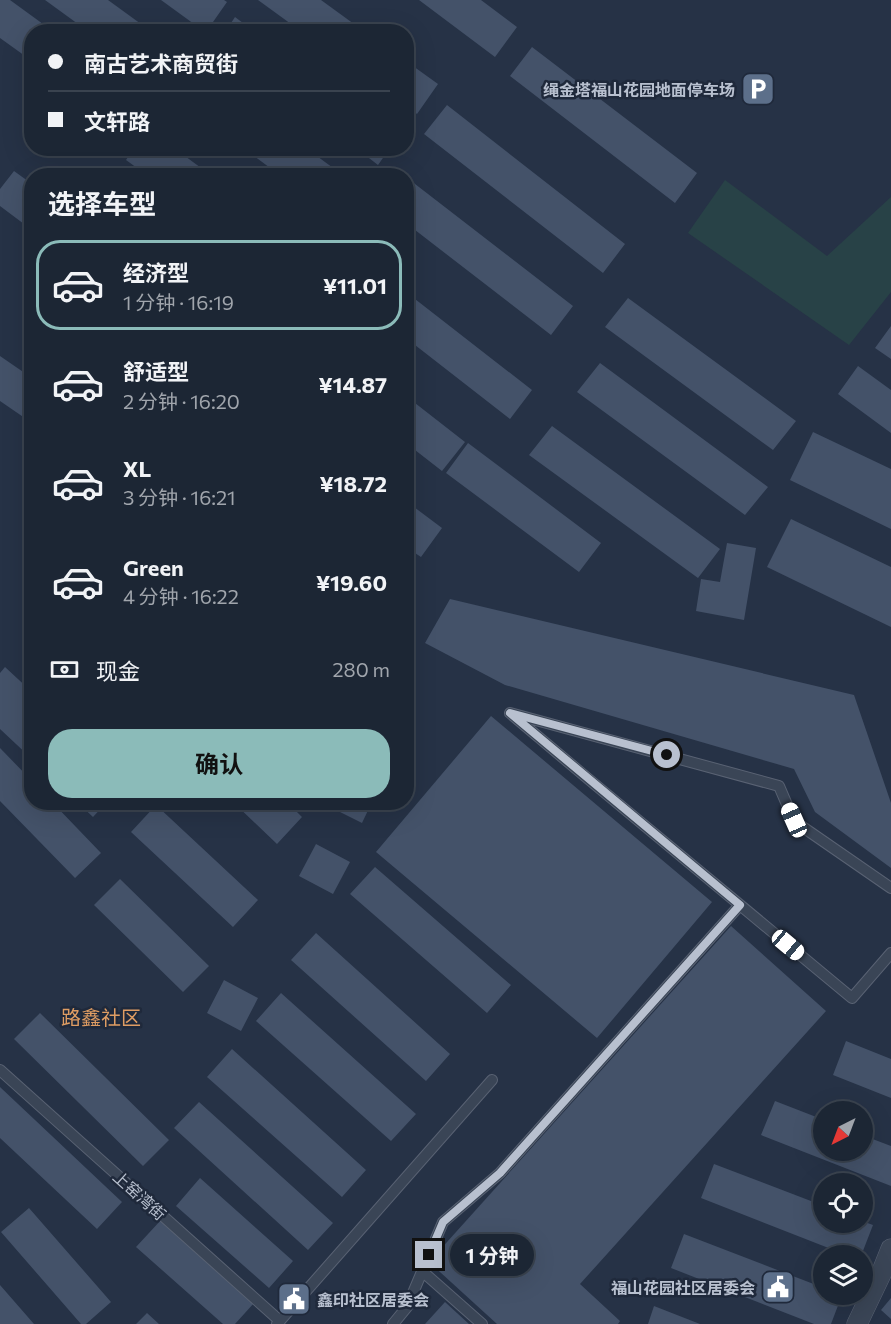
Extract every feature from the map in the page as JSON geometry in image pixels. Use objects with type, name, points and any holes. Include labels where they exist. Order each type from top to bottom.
[{"type":"street","points":[[857,1324],[891,1249]]},
{"type":"lane","points":[[891,888],[794,820],[779,786],[510,713],[852,998],[891,953]]},
{"type":"lane","points":[[393,1324],[407,1307],[443,1222],[500,1173],[740,905]]},
{"type":"lane","name":"上窑湾街","points":[[0,1070],[279,1322]]},
{"type":"lane","points":[[279,1322],[492,1080]]},
{"type":"lane","points":[[422,1271],[482,1324]]},
{"type":"green space","points":[[725,180],[827,256],[891,197],[891,292],[849,345],[688,233]]},
{"type":"building","points":[[0,0],[10,0],[43,24],[24,24],[24,55],[0,38]]},
{"type":"building","points":[[45,0],[108,0],[141,24],[78,24]]},
{"type":"building","points":[[161,0],[224,0],[227,2],[212,24],[194,24]]},
{"type":"building","points":[[258,0],[321,0],[354,24],[291,24]]},
{"type":"building","points":[[419,0],[481,0],[517,27],[495,57]]},
{"type":"building","points":[[235,17],[244,24],[230,24]]},
{"type":"building","points":[[532,47],[697,173],[675,203],[510,76]]},
{"type":"building","points":[[414,67],[438,84],[417,114],[414,112]]},
{"type":"building","points":[[447,105],[625,244],[603,273],[424,134]]},
{"type":"building","points":[[129,156],[185,156],[201,168],[137,168],[126,160]]},
{"type":"building","points":[[254,156],[317,156],[333,168],[270,168]]},
{"type":"building","points":[[366,156],[384,156],[378,165]]},
{"type":"building","points":[[14,171],[24,178],[24,224],[0,206],[0,189]]},
{"type":"building","points":[[414,183],[573,306],[551,335],[414,229]]},
{"type":"building","points":[[414,298],[532,390],[510,419],[414,344]]},
{"type":"building","points":[[628,298],[796,421],[773,450],[605,327]]},
{"type":"building","points":[[891,326],[891,359],[875,348]]},
{"type":"building","points":[[0,356],[24,372],[24,418],[0,401]]},
{"type":"building","points":[[600,363],[768,487],[745,515],[577,392]]},
{"type":"building","points":[[858,366],[891,390],[891,433],[838,394]]},
{"type":"building","points":[[414,402],[465,442],[442,471],[414,449]]},
{"type":"building","points":[[552,426],[720,549],[698,578],[529,455]]},
{"type":"building","points":[[813,432],[891,469],[891,529],[790,480]]},
{"type":"building","points":[[468,443],[601,543],[579,572],[446,473]]},
{"type":"building","points":[[414,507],[442,528],[421,557],[414,552]]},
{"type":"building","points":[[791,519],[891,567],[891,627],[767,567]]},
{"type":"building","points":[[727,543],[756,548],[744,620],[696,611],[701,579],[720,582]]},
{"type":"building","points":[[450,599],[854,695],[891,803],[891,868],[815,812],[794,769],[505,685],[425,643]]},
{"type":"building","points":[[5,667],[24,685],[24,752],[0,729],[0,673]]},
{"type":"building","points":[[491,716],[712,902],[597,1038],[376,852],[412,810],[414,810],[414,807]]},
{"type":"building","points":[[0,748],[24,773],[24,810],[60,810],[101,853],[75,878],[0,801]]},
{"type":"building","points":[[86,810],[100,810],[93,817]]},
{"type":"building","points":[[151,810],[161,810],[258,900],[233,927],[131,832]]},
{"type":"building","points":[[241,810],[295,810],[302,817],[277,844]]},
{"type":"building","points":[[336,810],[368,810],[362,823]]},
{"type":"building","points":[[316,844],[350,862],[333,894],[299,876]]},
{"type":"building","points":[[375,867],[511,985],[487,1013],[350,894]]},
{"type":"building","points":[[120,879],[209,966],[183,992],[94,905]]},
{"type":"building","points":[[731,926],[826,1011],[580,1284],[620,1321],[618,1324],[497,1324],[429,1262]]},
{"type":"building","points":[[316,933],[450,1054],[426,1081],[291,960]]},
{"type":"building","points":[[224,980],[258,998],[241,1031],[207,1013]]},
{"type":"building","points":[[281,993],[416,1114],[391,1141],[256,1021]]},
{"type":"building","points":[[40,1013],[169,1140],[143,1166],[14,1039]]},
{"type":"building","points":[[846,1041],[891,1059],[891,1098],[833,1075]]},
{"type":"building","points":[[232,1049],[366,1170],[342,1197],[207,1077]]},
{"type":"building","points":[[0,1087],[122,1202],[97,1229],[0,1138]]},
{"type":"building","points":[[775,1101],[813,1116],[813,1155],[761,1135]]},
{"type":"building","points":[[199,1102],[333,1223],[308,1250],[174,1128]]},
{"type":"building","points":[[873,1139],[891,1146],[891,1186],[873,1179],[873,1173],[858,1173],[827,1161],[873,1161]]},
{"type":"building","points":[[714,1164],[813,1202],[813,1233],[870,1233],[865,1245],[821,1245],[701,1198]]},
{"type":"building","points":[[200,1178],[293,1261],[269,1288],[176,1206]]},
{"type":"building","points":[[29,1208],[111,1302],[86,1324],[81,1324],[1,1232]]},
{"type":"building","points":[[161,1220],[254,1303],[235,1324],[223,1324],[136,1247]]},
{"type":"building","points":[[684,1234],[813,1284],[813,1305],[838,1305],[831,1324],[814,1324],[671,1268]]},
{"type":"building","points":[[0,1285],[34,1324],[0,1324]]},
{"type":"building","points":[[891,1298],[891,1319],[881,1310]]},
{"type":"building","points":[[445,1302],[469,1324],[425,1324]]},
{"type":"building","points":[[654,1306],[700,1324],[648,1324]]},
{"type":"building","points":[[147,1313],[159,1324],[136,1324]]},
{"type":"place","name":"绳金塔福山花园地面停车场","points":[[758,89]]},
{"type":"place","name":"福山花园社区居委会","points":[[778,1287]]},
{"type":"place","name":"鑫印社区居委会","points":[[294,1299]]},
{"type":"district","name":"路鑫社区","points":[[101,1017]]},
{"type":"route","points":[[429,1255],[443,1222],[500,1173],[740,905],[510,713],[667,755]]}]
